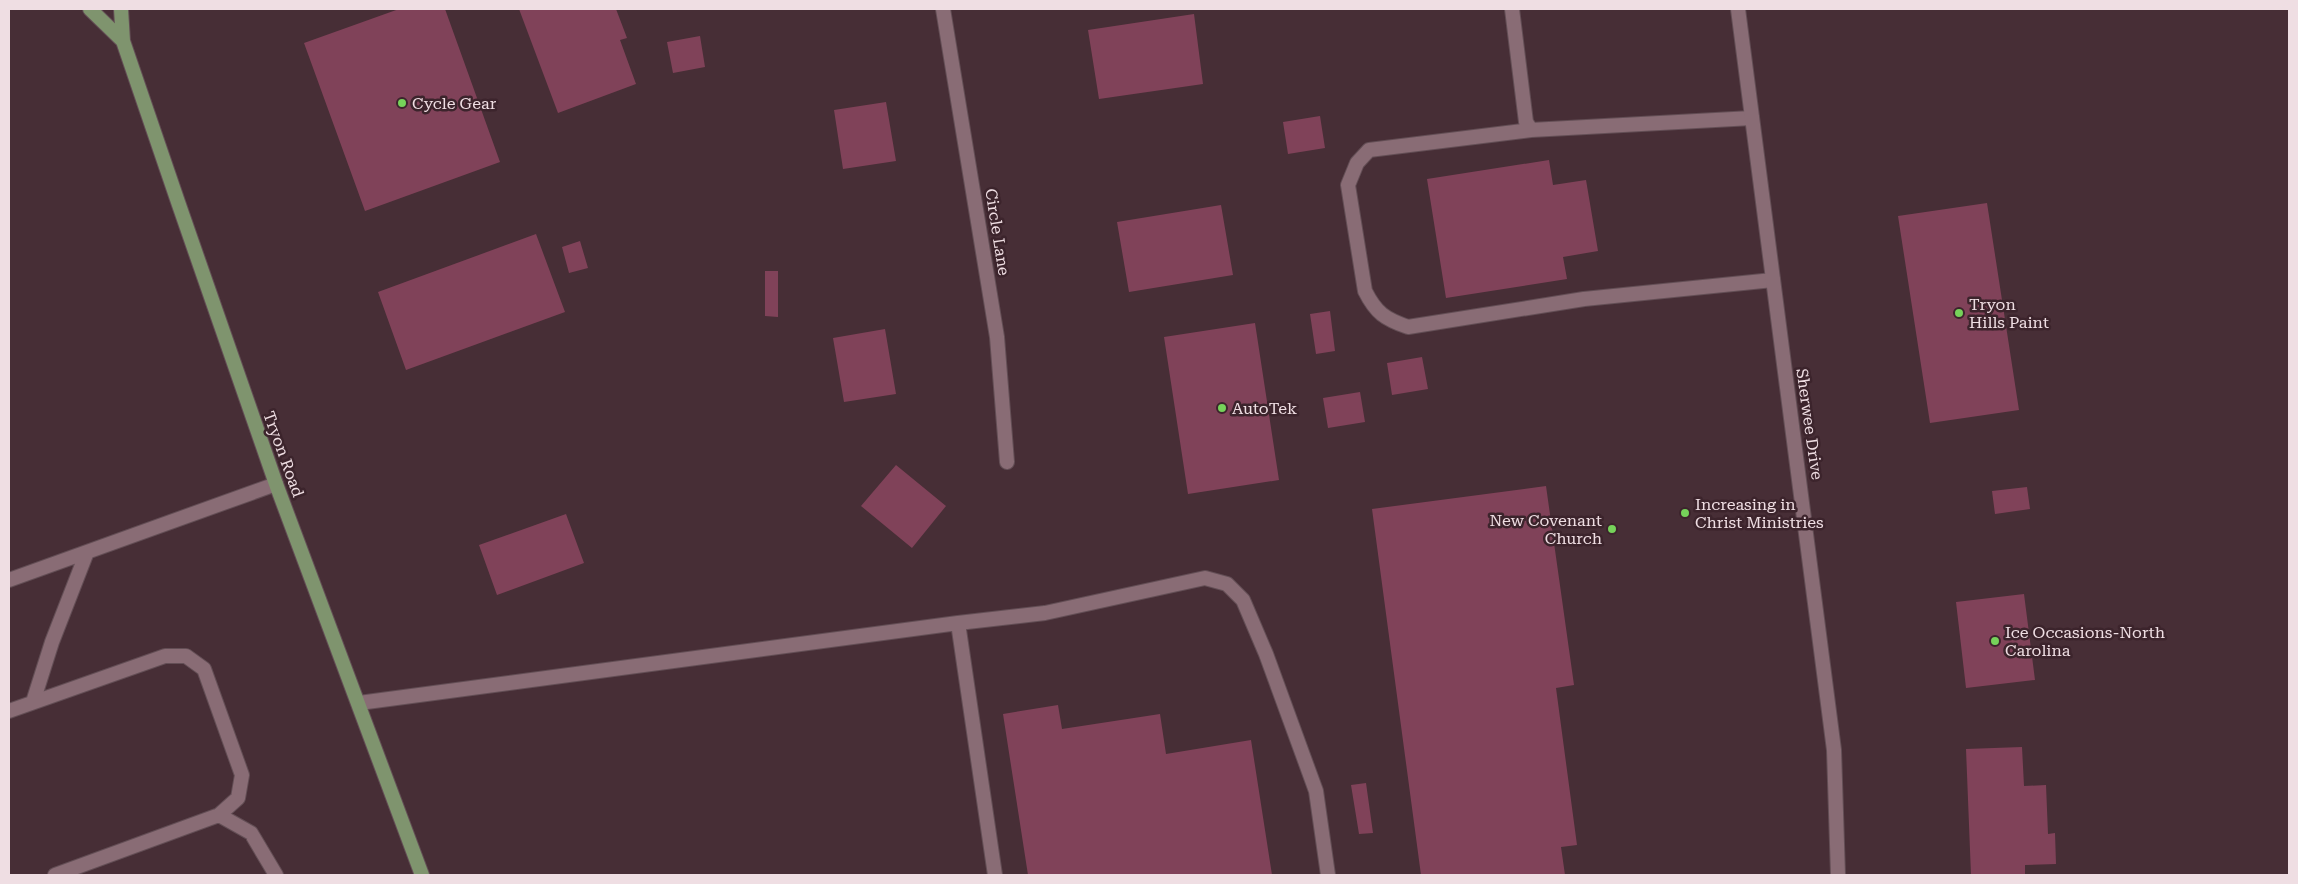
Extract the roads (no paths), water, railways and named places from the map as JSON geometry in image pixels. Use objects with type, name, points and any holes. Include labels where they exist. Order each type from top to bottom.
[{"type":"main road","name":"Tryon Road","points":[[90,9],[123,41]]},
{"type":"main road","name":"Tryon Road","points":[[121,9],[123,41],[276,484],[422,875]]},
{"type":"street","name":"Circle Lane","points":[[943,9],[997,337],[1007,462]]},
{"type":"street","points":[[1512,9],[1526,122],[1531,130]]},
{"type":"street","name":"Sherwee Drive","points":[[1738,9],[1834,750],[1838,875]]},
{"type":"street","points":[[1752,118],[1531,130],[1369,150],[1357,163],[1348,185],[1365,291],[1373,307],[1389,321],[1408,327],[1584,299],[1773,280]]},
{"type":"street","points":[[9,580],[276,484]]},
{"type":"street","points":[[33,702],[52,642],[86,552]]},
{"type":"street","points":[[359,703],[1044,613],[1205,578],[1227,584],[1243,600],[1266,654],[1316,791],[1328,875]]},
{"type":"street","points":[[958,624],[995,875]]},
{"type":"street","points":[[9,711],[164,656],[186,656],[204,669],[242,775],[238,798],[219,815],[55,875]]},
{"type":"street","points":[[219,815],[251,833],[276,875]]},
{"type":"place","name":"Cycle Gear","points":[[402,103]]},
{"type":"place","name":"Tryon Hills Paint","points":[[1959,313]]},
{"type":"place","name":"AutoTek","points":[[1222,408]]},
{"type":"place","name":"Increasing in Christ Ministries","points":[[1685,513]]},
{"type":"place","name":"New Covenant Church","points":[[1612,529]]},
{"type":"place","name":"Ice Occasions-North Carolina","points":[[1995,641]]}]
